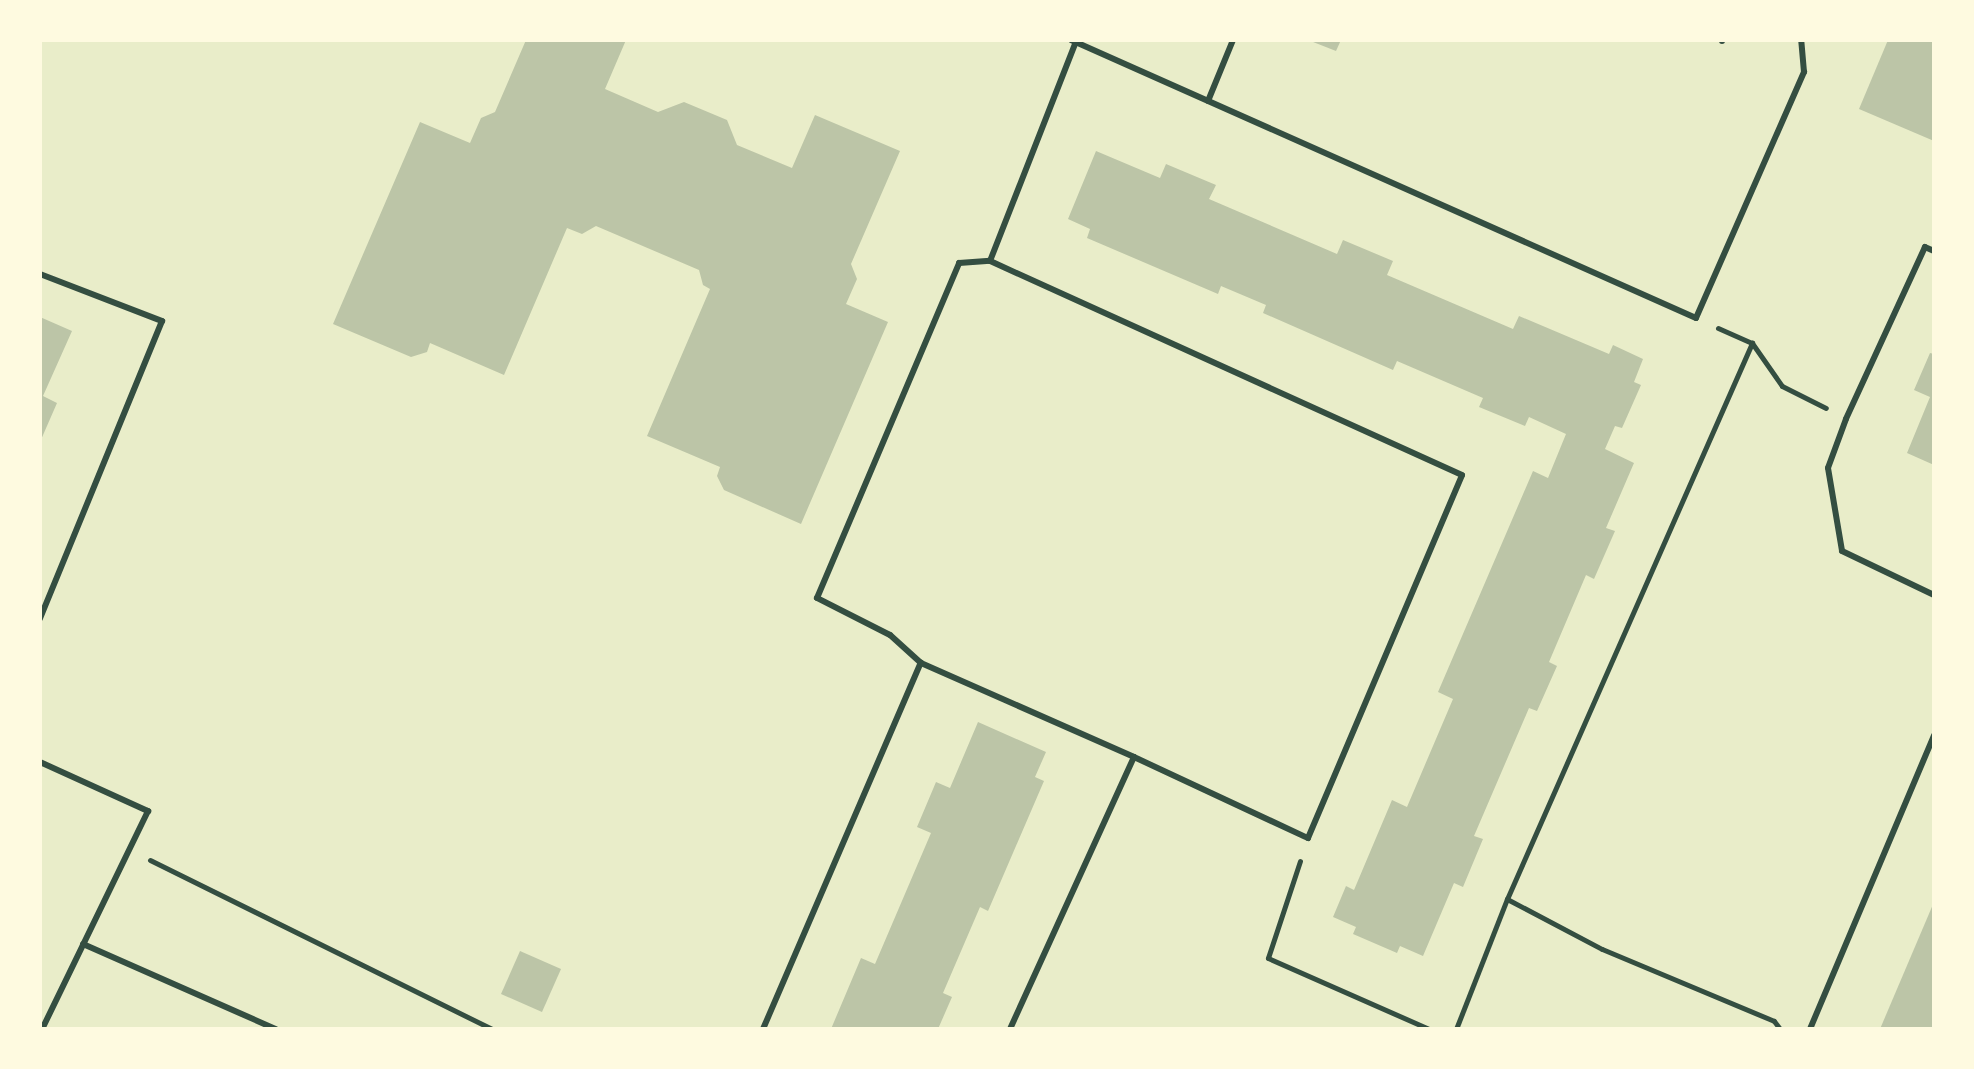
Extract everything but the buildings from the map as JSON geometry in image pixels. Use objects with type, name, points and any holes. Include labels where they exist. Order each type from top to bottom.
[{"type":"lane","points":[[1208,101],[1233,40]]},
{"type":"lane","points":[[990,261],[1073,41],[1696,318],[1804,72],[1801,40]]},
{"type":"lane","points":[[1934,251],[1925,247],[1846,419],[1828,468],[1842,551],[1934,595]]},
{"type":"lane","points":[[990,261],[1462,475],[1308,838],[921,663],[890,635],[817,598],[959,263],[990,261]]},
{"type":"lane","points":[[40,274],[162,321],[40,619]]},
{"type":"lane","points":[[763,1029],[921,663]]},
{"type":"lane","points":[[1810,1029],[1934,735]]},
{"type":"lane","points":[[1010,1029],[1134,757]]},
{"type":"lane","points":[[40,762],[148,811],[42,1029]]},
{"type":"lane","points":[[83,944],[276,1029]]},
{"type":"path","points":[[1696,318],[1752,343],[1782,386],[1846,419]]},
{"type":"path","points":[[1456,1029],[1507,899],[1752,343]]},
{"type":"path","points":[[1308,838],[1268,958],[1429,1029]]},
{"type":"path","points":[[131,851],[492,1029]]},
{"type":"path","points":[[1507,899],[1602,949],[1774,1021],[1780,1029]]}]
